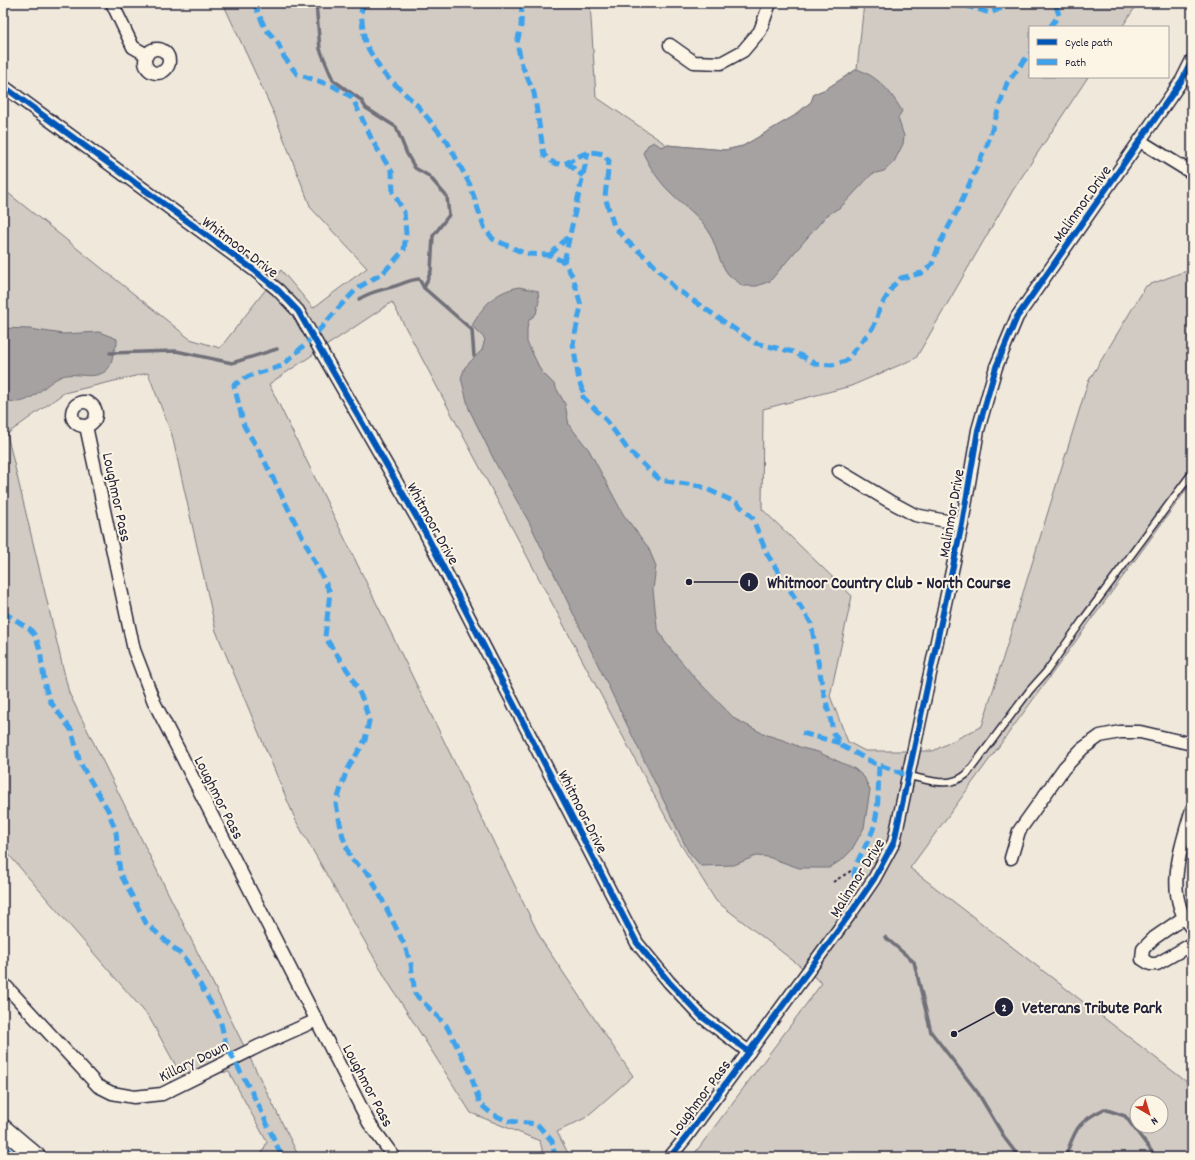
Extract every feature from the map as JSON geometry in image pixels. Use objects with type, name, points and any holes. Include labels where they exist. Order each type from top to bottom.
[{"type":"main road","points":[[3,1128],[37,1157]]},
{"type":"street","points":[[112,3],[133,46],[147,55]]},
{"type":"street","points":[[670,45],[694,62],[721,63],[743,51],[760,31],[770,3]]},
{"type":"street","name":"Malinmor Drive","points":[[749,1052],[874,879],[894,842],[962,524],[978,430],[996,367],[1017,317],[1182,80],[1192,60]]},
{"type":"street","name":"Whitmoor Drive","points":[[3,86],[254,270],[278,290],[298,311],[425,532],[637,943],[669,982],[702,1016],[749,1052]]},
{"type":"street","points":[[1140,141],[1192,173]]},
{"type":"street","name":"Loughmor Pass","points":[[86,426],[134,650],[154,702],[369,1124],[394,1157]]},
{"type":"street","points":[[839,471],[888,501],[915,515],[962,524]]},
{"type":"street","points":[[1011,858],[1019,832],[1064,768],[1082,749],[1100,736],[1120,732],[1140,732],[1192,744]]},
{"type":"street","points":[[1192,809],[1184,838],[1175,883],[1176,896],[1183,918],[1192,929]]},
{"type":"street","points":[[1183,918],[1154,938],[1142,949],[1142,959],[1150,964],[1157,964],[1192,944]]},
{"type":"street","name":"Killary Down","points":[[3,982],[98,1086],[112,1093],[134,1097],[162,1094],[317,1020]]},
{"type":"street","name":"Loughmor Pass","points":[[670,1157],[749,1052]]},
{"type":"lane","points":[[909,776],[952,783],[959,781],[967,774],[1030,690],[1046,672],[1192,473]]},
{"type":"path","points":[[833,882],[854,869]]},
{"type":"shaded area","points":[[223,3],[590,3],[596,97],[667,145],[725,150],[743,146],[794,116],[811,102],[814,94],[826,89],[857,69],[864,3],[1138,3],[1123,26],[1029,26],[1029,78],[1087,78],[1013,190],[916,358],[851,386],[763,409],[762,509],[852,596],[830,696],[848,742],[865,751],[933,751],[982,726],[1088,382],[1146,286],[1183,272],[1192,272],[1192,482],[910,868],[1192,1086],[1192,1157],[692,1157],[822,983],[716,901],[678,840],[392,302],[269,384],[542,941],[633,1076],[585,1118],[557,1132],[570,1157],[544,1157],[540,1141],[471,1113],[388,982],[296,821],[216,631],[172,435],[148,373],[64,393],[7,434],[69,693],[299,1157],[260,1157],[267,1142],[229,1072],[181,1075],[149,1017],[3,848],[3,189],[190,339],[220,348],[281,270],[313,308],[367,268],[311,208],[275,116]]},
{"type":"shaded area","points":[[857,69],[872,76],[884,86],[902,111],[898,118],[904,136],[903,144],[894,162],[884,171],[872,174],[842,206],[826,216],[770,281],[757,286],[742,286],[729,275],[725,269],[708,230],[695,215],[667,189],[652,169],[643,153],[648,145],[654,142],[661,147],[667,145],[725,150],[743,146],[794,116],[811,102],[814,94],[826,89]]},
{"type":"shaded area","points":[[519,287],[538,291],[539,301],[536,314],[529,320],[527,342],[541,371],[554,384],[565,404],[569,425],[589,450],[623,514],[648,547],[656,566],[653,590],[657,627],[665,642],[695,678],[735,719],[764,734],[802,748],[818,752],[855,769],[864,777],[870,790],[864,828],[851,851],[843,859],[829,868],[799,868],[768,857],[756,856],[734,865],[701,866],[688,851],[529,522],[496,464],[469,409],[461,378],[465,367],[482,350],[485,339],[472,326],[485,306],[491,300],[503,292]]},
{"type":"shaded area","points":[[3,328],[30,329],[63,334],[99,332],[117,339],[117,345],[109,367],[102,373],[90,376],[65,375],[53,381],[27,400],[12,402],[3,399]]},
{"type":"waterway","points":[[316,3],[320,49],[333,80],[361,100],[366,108],[396,127],[407,154],[415,168],[429,176],[447,197],[449,215],[433,236],[431,271],[424,288]]},
{"type":"waterway","points":[[359,299],[368,294],[419,279],[424,288],[472,330],[474,356]]},
{"type":"waterway","points":[[110,353],[176,351],[232,363],[277,349]]},
{"type":"waterway","points":[[885,937],[914,962],[931,1032],[978,1093],[1006,1140],[1019,1157]]},
{"type":"waterway","points":[[1065,1157],[1075,1133],[1082,1123],[1104,1109],[1125,1116],[1156,1157]]},
{"type":"marked path","points":[[254,3],[265,28],[278,43],[284,57],[297,74],[333,86],[352,97],[373,142],[392,172],[393,192],[404,212],[406,233],[404,250],[383,273],[359,287],[313,337],[282,366],[249,376],[234,385],[244,426],[261,454],[330,592],[325,637],[350,674],[364,702],[369,721],[365,740],[346,772],[336,804],[343,837],[351,859],[370,875],[404,944],[411,964],[415,994],[446,1025],[469,1069],[480,1104],[492,1114],[508,1121],[537,1124],[552,1141],[555,1157]]},
{"type":"marked path","points":[[363,3],[361,13],[365,43],[382,72],[417,105],[448,143],[470,185],[484,227],[493,239],[526,254],[550,255],[564,262],[573,277],[581,306],[573,344],[579,381],[585,397],[583,397],[607,421],[628,450],[660,480],[700,486],[737,503],[752,517],[767,554],[811,623],[823,689],[834,734],[842,746],[874,763],[909,776]]},
{"type":"marked path","points":[[522,3],[521,26],[517,43],[522,65],[534,93],[544,155],[550,161],[561,164],[589,152],[603,154],[609,161],[605,197],[614,226],[627,241],[649,260],[675,288],[755,343],[794,352],[816,364],[832,365],[846,361],[874,326],[880,308],[893,286],[901,278],[922,273],[932,264],[940,243],[958,209],[987,145],[1007,83],[1029,54]]},
{"type":"marked path","points":[[966,3],[967,6],[990,13],[1013,3]]},
{"type":"marked path","points":[[1051,26],[1059,15],[1055,3]]},
{"type":"marked path","points":[[564,262],[588,152]]},
{"type":"marked path","points":[[567,163],[583,176]]},
{"type":"marked path","points":[[550,255],[569,236]]},
{"type":"marked path","points":[[3,612],[30,629],[36,637],[40,650],[45,686],[50,701],[72,731],[80,763],[108,810],[116,832],[120,873],[146,923],[185,958],[220,1019],[226,1045],[259,1106],[282,1157]]},
{"type":"marked path","points":[[802,733],[840,743]]},
{"type":"marked path","points":[[854,877],[857,864],[875,822],[878,801],[879,765]]},
{"type":"marked path","points":[[3,1146],[16,1157]]},
{"type":"cycle path","points":[[670,1157],[850,914],[874,879],[894,842],[962,524],[978,430],[996,367],[1017,317],[1182,80],[1192,60]]},
{"type":"cycle path","points":[[3,86],[254,270],[278,290],[298,311],[425,532],[637,943],[669,982],[701,1016],[749,1052]]},
{"type":"place","name":"Whitmoor Country Club - North Course","points":[[689,582]]},
{"type":"place","name":"Veterans Tribute Park","points":[[954,1034]]}]
